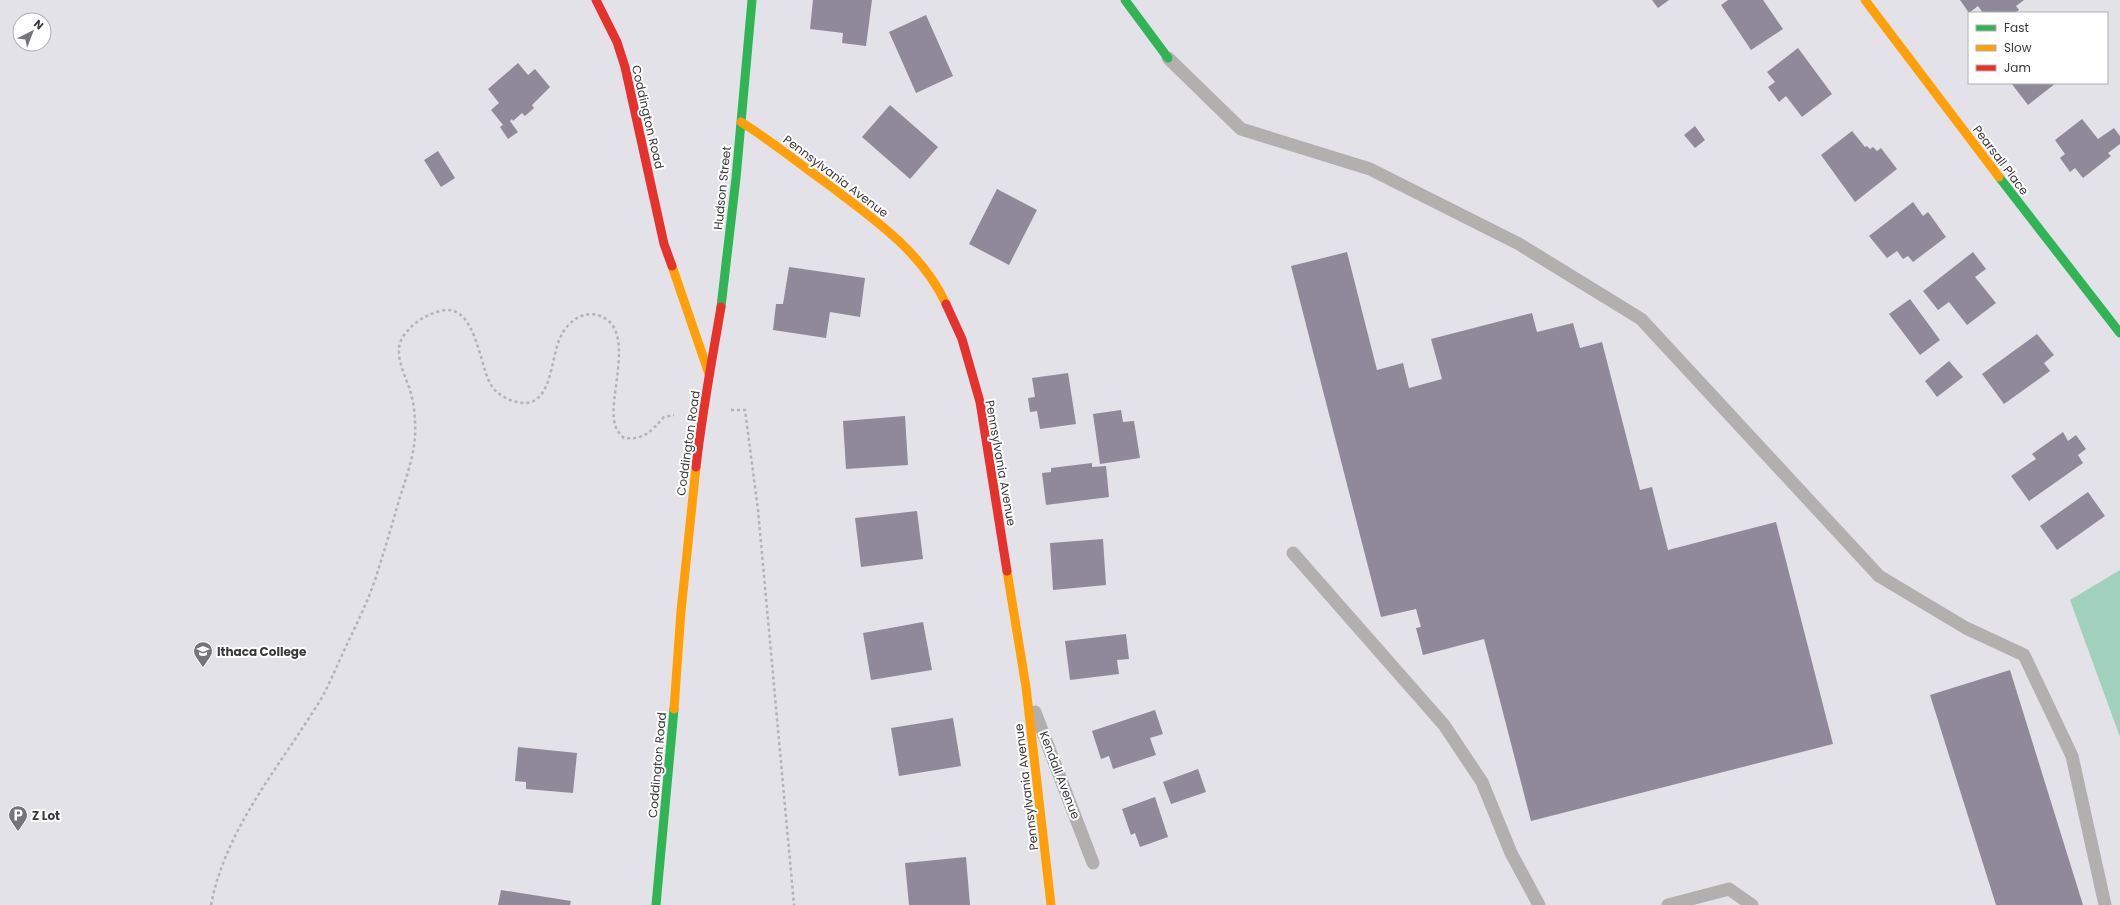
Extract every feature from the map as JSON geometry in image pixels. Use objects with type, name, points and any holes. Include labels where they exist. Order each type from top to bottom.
[{"type":"street","name":"Coddington Road","points":[[596,0],[617,42],[625,67],[664,244],[710,377],[702,412],[681,611],[681,630],[656,905]]},
{"type":"street","name":"Hudson Street","points":[[710,377],[724,284],[752,0]]},
{"type":"street","points":[[1125,0],[1168,58]]},
{"type":"street","name":"Pearsall Place","points":[[1865,0],[2035,224],[2120,333]]},
{"type":"street","name":"Pennsylvania Avenue","points":[[741,122],[765,137],[884,227],[919,262],[944,299],[962,339],[980,402],[1026,687],[1052,905]]},
{"type":"lane","points":[[1168,58],[1241,129],[1370,169],[1519,244],[1641,319],[1879,576],[1966,628],[2024,655],[2072,756],[2105,905]]},
{"type":"lane","points":[[1293,553],[1444,725],[1482,782],[1511,853],[1539,905]]},
{"type":"lane","name":"Kendall Avenue","points":[[1026,687],[1093,863]]},
{"type":"lane","points":[[1668,905],[1729,889],[1752,905]]},
{"type":"path","points":[[210,905],[213,891],[228,850],[251,806],[322,696],[369,598],[413,458],[416,423],[412,394],[401,364],[399,348],[404,335],[413,325],[429,314],[446,310],[459,315],[470,326],[475,337],[489,382],[499,394],[512,401],[524,402],[534,400],[544,391],[548,382],[560,336],[568,326],[577,318],[588,314],[600,315],[610,322],[616,332],[620,348],[614,411],[614,423],[618,431],[624,438],[636,439],[649,433],[664,417]]},
{"type":"path","points":[[729,410],[745,410],[758,510],[794,905]]},
{"type":"green space","points":[[2120,570],[2120,737],[2070,600]]},
{"type":"building","points":[[813,0],[872,0],[866,46],[842,43],[843,33],[810,29]]},
{"type":"building","points":[[1652,0],[1669,0],[1658,8]]},
{"type":"building","points":[[1728,0],[1763,0],[1783,29],[1751,50],[1721,5]]},
{"type":"building","points":[[1960,0],[2024,0],[2016,6],[2019,10],[2016,12],[1982,12],[1978,6],[1968,12]]},
{"type":"building","points":[[926,15],[953,76],[916,93],[889,32]]},
{"type":"building","points":[[1798,48],[1832,94],[1802,117],[1786,96],[1779,102],[1768,87],[1775,82],[1767,72]]},
{"type":"building","points":[[518,63],[528,75],[535,69],[550,87],[532,105],[534,108],[525,116],[522,113],[513,121],[512,119],[510,121],[518,132],[508,139],[500,127],[503,125],[491,110],[499,103],[488,89]]},
{"type":"building","points":[[2012,84],[2055,84],[2028,105]]},
{"type":"building","points":[[890,105],[938,147],[910,179],[862,137]]},
{"type":"building","points":[[2082,119],[2098,139],[2114,128],[2120,136],[2120,144],[2108,153],[2111,156],[2083,178],[2075,168],[2070,172],[2060,158],[2065,154],[2055,140]]},
{"type":"building","points":[[1695,126],[1705,140],[1695,148],[1684,135]]},
{"type":"building","points":[[1852,131],[1865,147],[1867,146],[1870,149],[1873,147],[1877,151],[1881,148],[1897,169],[1855,202],[1821,155]]},
{"type":"building","points":[[438,151],[455,178],[441,187],[424,160]]},
{"type":"building","points":[[997,189],[1037,210],[1009,265],[969,244]]},
{"type":"building","points":[[1913,202],[1923,216],[1928,212],[1946,237],[1913,262],[1908,256],[1903,259],[1897,251],[1887,258],[1869,236]]},
{"type":"building","points":[[1347,252],[1377,370],[1403,363],[1409,388],[1442,379],[1431,339],[1532,313],[1537,332],[1573,323],[1580,348],[1602,342],[1640,490],[1652,487],[1668,550],[1776,522],[1833,744],[1531,821],[1484,639],[1423,655],[1416,628],[1421,627],[1416,609],[1381,617],[1291,266]]},
{"type":"building","points":[[1973,252],[1986,269],[1975,277],[1996,303],[1967,325],[1949,302],[1938,310],[1923,291]]},
{"type":"building","points":[[789,267],[865,278],[860,317],[830,312],[826,338],[773,330],[776,304],[783,304]]},
{"type":"building","points":[[1910,299],[1940,340],[1920,355],[1889,314]]},
{"type":"building","points":[[2037,334],[2054,355],[2044,363],[2050,371],[2004,404],[1982,374]]},
{"type":"building","points":[[1949,361],[1963,377],[1937,397],[1925,381]]},
{"type":"building","points":[[1068,373],[1076,424],[1040,429],[1037,411],[1030,412],[1028,398],[1035,397],[1032,378]]},
{"type":"building","points":[[1121,410],[1123,422],[1134,421],[1140,458],[1100,464],[1093,414]]},
{"type":"building","points":[[905,416],[908,465],[846,469],[843,421]]},
{"type":"building","points":[[2063,432],[2068,441],[2076,435],[2086,449],[2078,455],[2083,463],[2029,501],[2011,476],[2036,459],[2032,454]]},
{"type":"building","points":[[1092,463],[1092,467],[1106,466],[1109,497],[1046,505],[1042,473],[1051,472],[1051,468]]},
{"type":"building","points":[[2088,492],[2105,516],[2057,550],[2040,526]]},
{"type":"building","points":[[917,511],[923,559],[861,567],[855,518]]},
{"type":"building","points":[[1103,539],[1106,585],[1053,590],[1050,543]]},
{"type":"building","points":[[923,622],[932,670],[871,680],[863,633]]},
{"type":"building","points":[[1126,634],[1129,659],[1117,660],[1119,674],[1070,680],[1065,641]]},
{"type":"building","points":[[2010,670],[2083,905],[1996,905],[1930,695]]},
{"type":"building","points":[[1155,710],[1163,734],[1150,738],[1156,755],[1113,769],[1109,756],[1101,759],[1092,731]]},
{"type":"building","points":[[953,718],[961,766],[899,776],[891,728]]},
{"type":"building","points":[[518,747],[577,753],[573,793],[526,789],[526,782],[515,781]]},
{"type":"building","points":[[1198,769],[1206,792],[1171,804],[1163,782]]},
{"type":"building","points":[[1155,797],[1168,837],[1140,847],[1135,833],[1131,835],[1122,809]]},
{"type":"building","points":[[966,857],[970,905],[909,905],[905,863]]},
{"type":"building","points":[[501,890],[571,901],[570,905],[498,905]]},
{"type":"traffic: fast","points":[[721,307],[736,178],[752,0]]},
{"type":"traffic: fast","points":[[1125,0],[1168,58]]},
{"type":"traffic: fast","points":[[1999,177],[2120,333]]},
{"type":"traffic: fast","points":[[656,905],[674,709]]},
{"type":"traffic: slow","points":[[1865,0],[1999,177]]},
{"type":"traffic: slow","points":[[741,122],[860,208],[893,236],[923,267],[936,285],[946,304]]},
{"type":"traffic: slow","points":[[672,266],[709,374]]},
{"type":"traffic: slow","points":[[674,709],[681,611],[696,467]]},
{"type":"traffic: slow","points":[[1007,571],[1026,687],[1051,905]]},
{"type":"traffic: jam","points":[[596,0],[617,42],[625,67],[664,244],[672,266]]},
{"type":"traffic: jam","points":[[946,304],[962,339],[980,402],[1007,571]]},
{"type":"traffic: jam","points":[[696,467],[704,407],[721,307]]},
{"type":"place","name":"Ithaca College","points":[[203,668]]},
{"type":"place","name":"Z Lot","points":[[18,832]]}]
